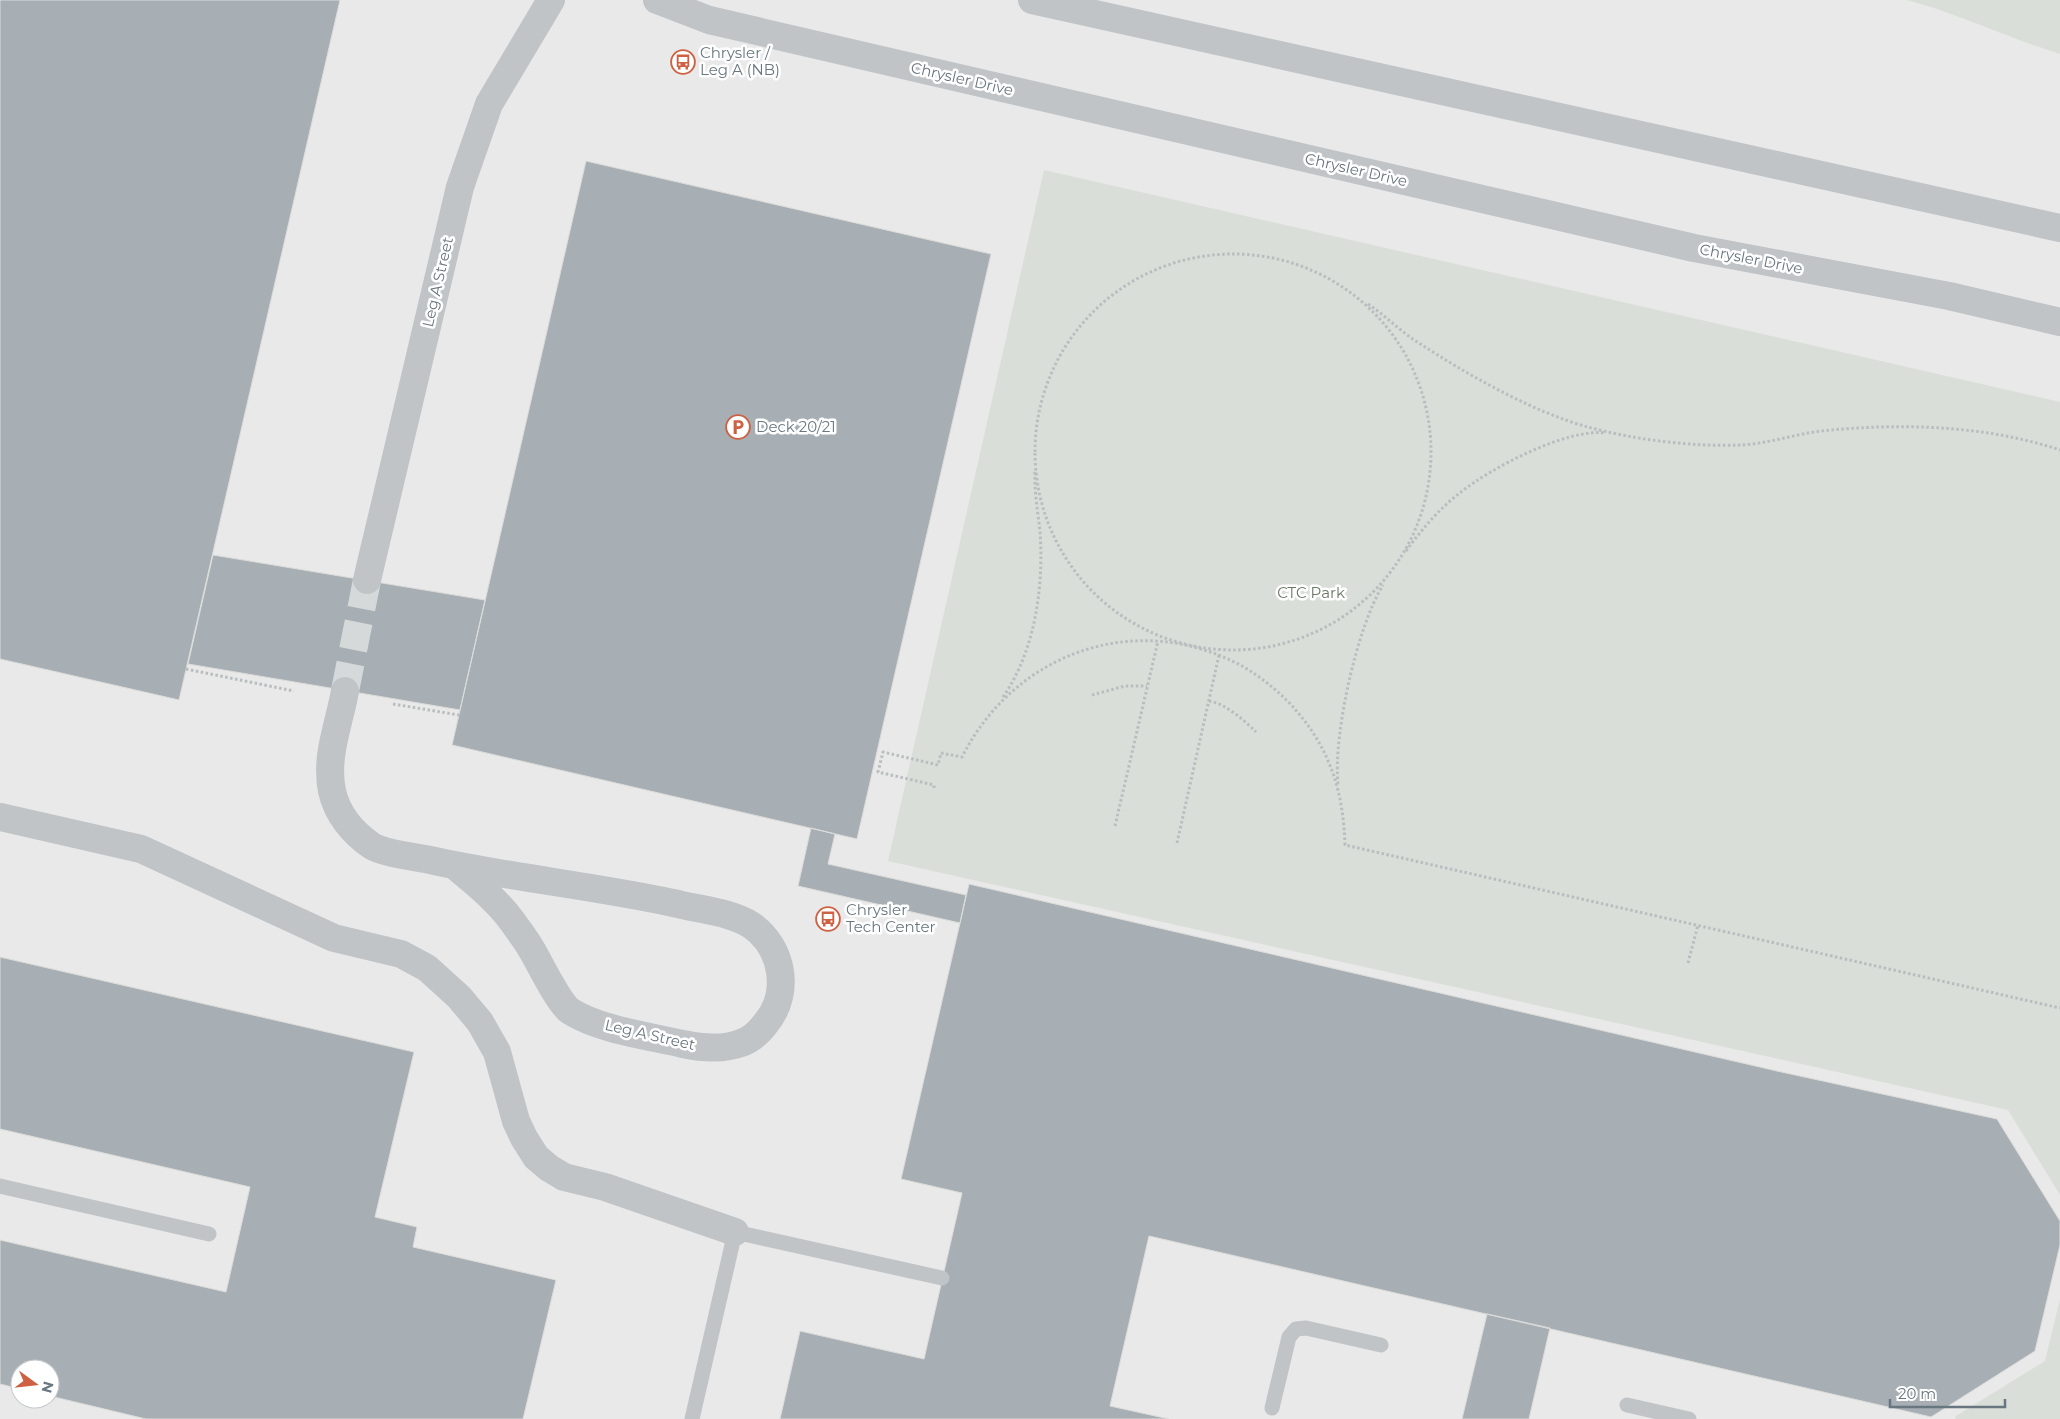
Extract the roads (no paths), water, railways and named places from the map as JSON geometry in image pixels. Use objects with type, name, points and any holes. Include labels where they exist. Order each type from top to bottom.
[{"type":"street","name":"Leg A Street","points":[[367,580],[460,188],[489,104],[551,0]]},
{"type":"street","name":"Chrysler Drive","points":[[657,0],[709,20],[1685,246],[1949,296],[2060,322]]},
{"type":"street","points":[[1032,0],[2060,228]]},
{"type":"street","name":"Leg A Street","points":[[345,691],[328,766],[332,793],[339,812],[354,832],[375,848],[454,865],[624,892],[728,916],[749,924],[767,938],[776,955],[781,977],[780,997],[773,1015],[760,1031],[744,1043],[726,1047],[698,1047],[591,1022],[567,1009],[531,948],[510,918],[485,892],[454,865]]},
{"type":"street","points":[[0,817],[141,849],[334,938],[401,954],[427,968],[458,997],[480,1022],[497,1052],[516,1121],[536,1157],[564,1177],[605,1187],[735,1232]]},
{"type":"lane","points":[[0,1186],[209,1234]]},
{"type":"lane","points":[[692,1419],[735,1232],[942,1278]]},
{"type":"lane","points":[[1272,1408],[1288,1337],[1296,1329],[1306,1328],[1381,1345]]},
{"type":"lane","points":[[1627,1405],[1689,1419]]},
{"type":"tunnel","points":[[345,691],[367,580]]},
{"type":"place","name":"Chrysler / Leg A (NB)","points":[[683,62]]},
{"type":"place","name":"Deck 20/21","points":[[738,427]]},
{"type":"place","name":"Chrysler Tech Center","points":[[828,919]]},
{"type":"park label","name":"CTC Park","points":[[1311,593]]}]
